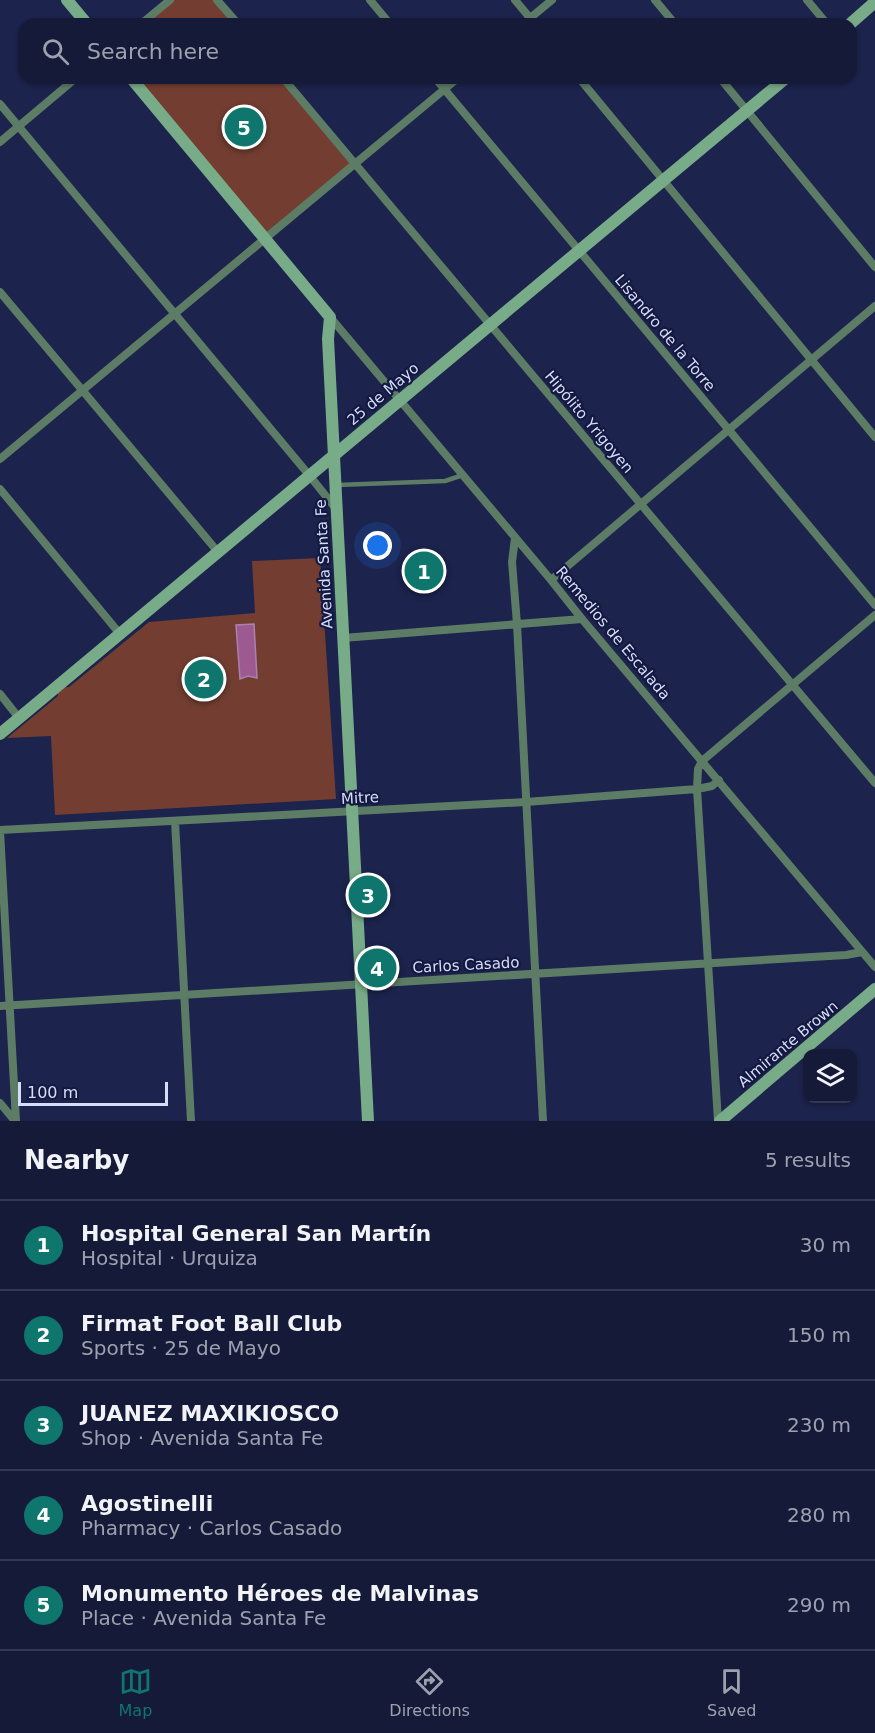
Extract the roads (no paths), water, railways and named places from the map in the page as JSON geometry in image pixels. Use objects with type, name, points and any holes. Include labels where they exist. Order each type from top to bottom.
[{"type":"street","points":[[67,0],[82,18]]},
{"type":"street","points":[[148,18],[170,0]]},
{"type":"street","points":[[218,0],[233,18]]},
{"type":"street","points":[[370,0],[385,18]]},
{"type":"street","points":[[515,0],[526,18]]},
{"type":"street","points":[[533,18],[552,0]]},
{"type":"street","points":[[655,0],[670,18]]},
{"type":"street","points":[[807,0],[822,18]]},
{"type":"street","points":[[857,18],[875,2]]},
{"type":"street","points":[[0,142],[69,84]]},
{"type":"street","points":[[137,84],[330,317]]},
{"type":"street","name":"Hipólito Yrigoyen","points":[[288,84],[875,783]]},
{"type":"street","name":"Lisandro de la Torre","points":[[440,84],[875,605]]},
{"type":"street","points":[[0,459],[451,84]]},
{"type":"street","points":[[584,84],[875,437]]},
{"type":"street","points":[[725,84],[875,267]]},
{"type":"street","name":"25 de Mayo","points":[[0,734],[779,84]]},
{"type":"street","points":[[0,104],[337,510]]},
{"type":"street","points":[[0,292],[218,552]]},
{"type":"street","points":[[551,580],[875,306]]},
{"type":"street","name":"Remedios de Escalada","points":[[330,317],[875,967]]},
{"type":"street","name":"Avenida Santa Fe","points":[[330,317],[328,339],[368,1121]]},
{"type":"street","points":[[0,489],[120,634]]},
{"type":"street","points":[[515,537],[512,562],[543,1121]]},
{"type":"street","points":[[719,1121],[698,769],[702,761],[875,615]]},
{"type":"street","points":[[343,638],[582,619]]},
{"type":"street","points":[[0,694],[19,718]]},
{"type":"street","name":"Mitre","points":[[0,830],[526,802],[698,789],[712,786],[718,780]]},
{"type":"street","points":[[175,821],[191,1121]]},
{"type":"street","points":[[0,830],[16,1121]]},
{"type":"street","name":"Carlos Casado","points":[[0,1006],[846,955],[862,952]]},
{"type":"street","name":"Almirante Brown","points":[[719,1121],[875,989]]},
{"type":"street","points":[[0,1103],[16,1121]]},
{"type":"lane","points":[[335,486],[445,481],[463,475]]},
{"type":"place","name":"Monumento Héroes de Malvinas","points":[[244,127]]},
{"type":"place","name":"Hospital General San Martín","points":[[424,571]]},
{"type":"place","name":"Firmat Foot Ball Club","points":[[204,679]]},
{"type":"place","name":"JUANEZ MAXIKIOSCO","points":[[368,895]]},
{"type":"place","name":"Agostinelli","points":[[377,968]]}]
